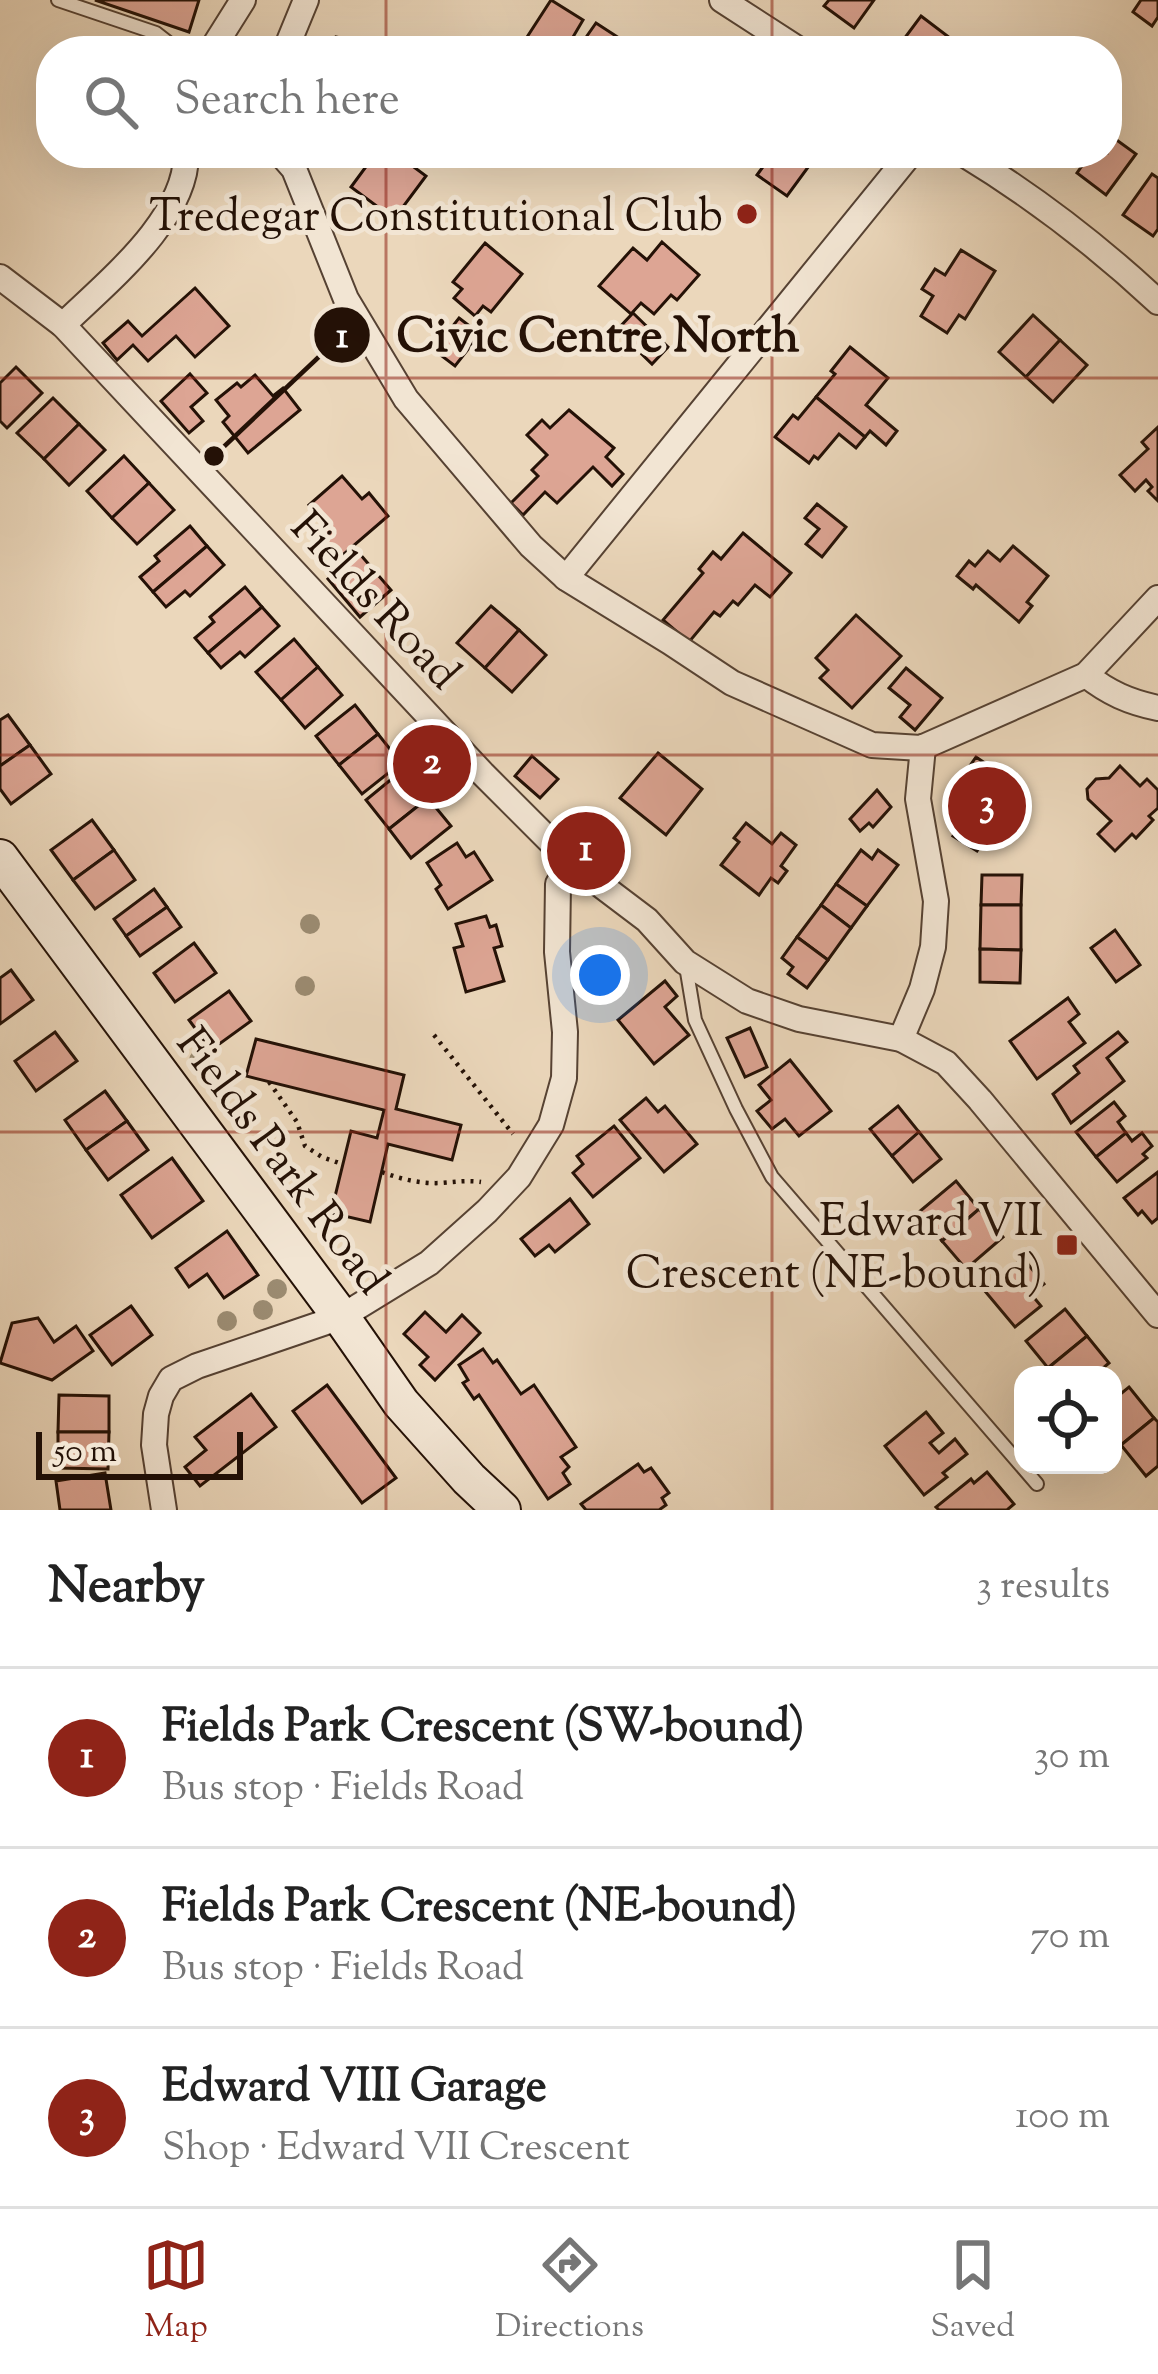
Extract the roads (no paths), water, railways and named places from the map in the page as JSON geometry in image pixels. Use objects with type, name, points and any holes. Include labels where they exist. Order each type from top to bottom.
[{"type":"main road","name":"Fields Park Road","points":[[0,858],[401,1402],[502,1510]]},
{"type":"street","points":[[220,36],[243,0]]},
{"type":"street","points":[[291,36],[306,0]]},
{"type":"street","points":[[722,0],[778,36]]},
{"type":"street","points":[[63,326],[149,227],[187,168]]},
{"type":"street","points":[[293,168],[346,299],[406,399],[531,546],[566,578],[732,683],[872,746],[923,747],[1086,675],[1158,598]]},
{"type":"street","points":[[566,578],[898,168]]},
{"type":"street","points":[[987,168],[1107,254],[1158,302]]},
{"type":"street","name":"Fields Road","points":[[0,277],[63,326],[483,774],[573,864],[647,920],[685,962],[747,1001],[799,1019],[902,1039]]},
{"type":"street","points":[[1086,675],[1130,703],[1158,709]]},
{"type":"street","points":[[923,747],[918,799],[935,901],[933,947],[902,1039],[946,1063],[1158,1315]]},
{"type":"street","points":[[164,1510],[154,1445],[156,1414],[171,1379],[341,1317],[429,1263],[487,1211],[532,1157],[551,1125],[564,1078],[558,884],[573,864]]},
{"type":"lane","points":[[58,0],[160,36]]},
{"type":"lane","points":[[685,962],[695,1020],[772,1177],[1037,1484]]},
{"type":"place","name":"Tredegar Constitutional Club","points":[[747,214]]},
{"type":"place","name":"Civic Centre North","points":[[214,456]]},
{"type":"place","name":"Fields Park Crescent (NE-bound)","points":[[432,764]]},
{"type":"place","name":"Edward VIII Garage","points":[[987,806]]},
{"type":"place","name":"Fields Park Crescent (SW-bound)","points":[[586,851]]},
{"type":"place","name":"Edward VII Crescent (NE-bound)","points":[[1067,1245]]}]
